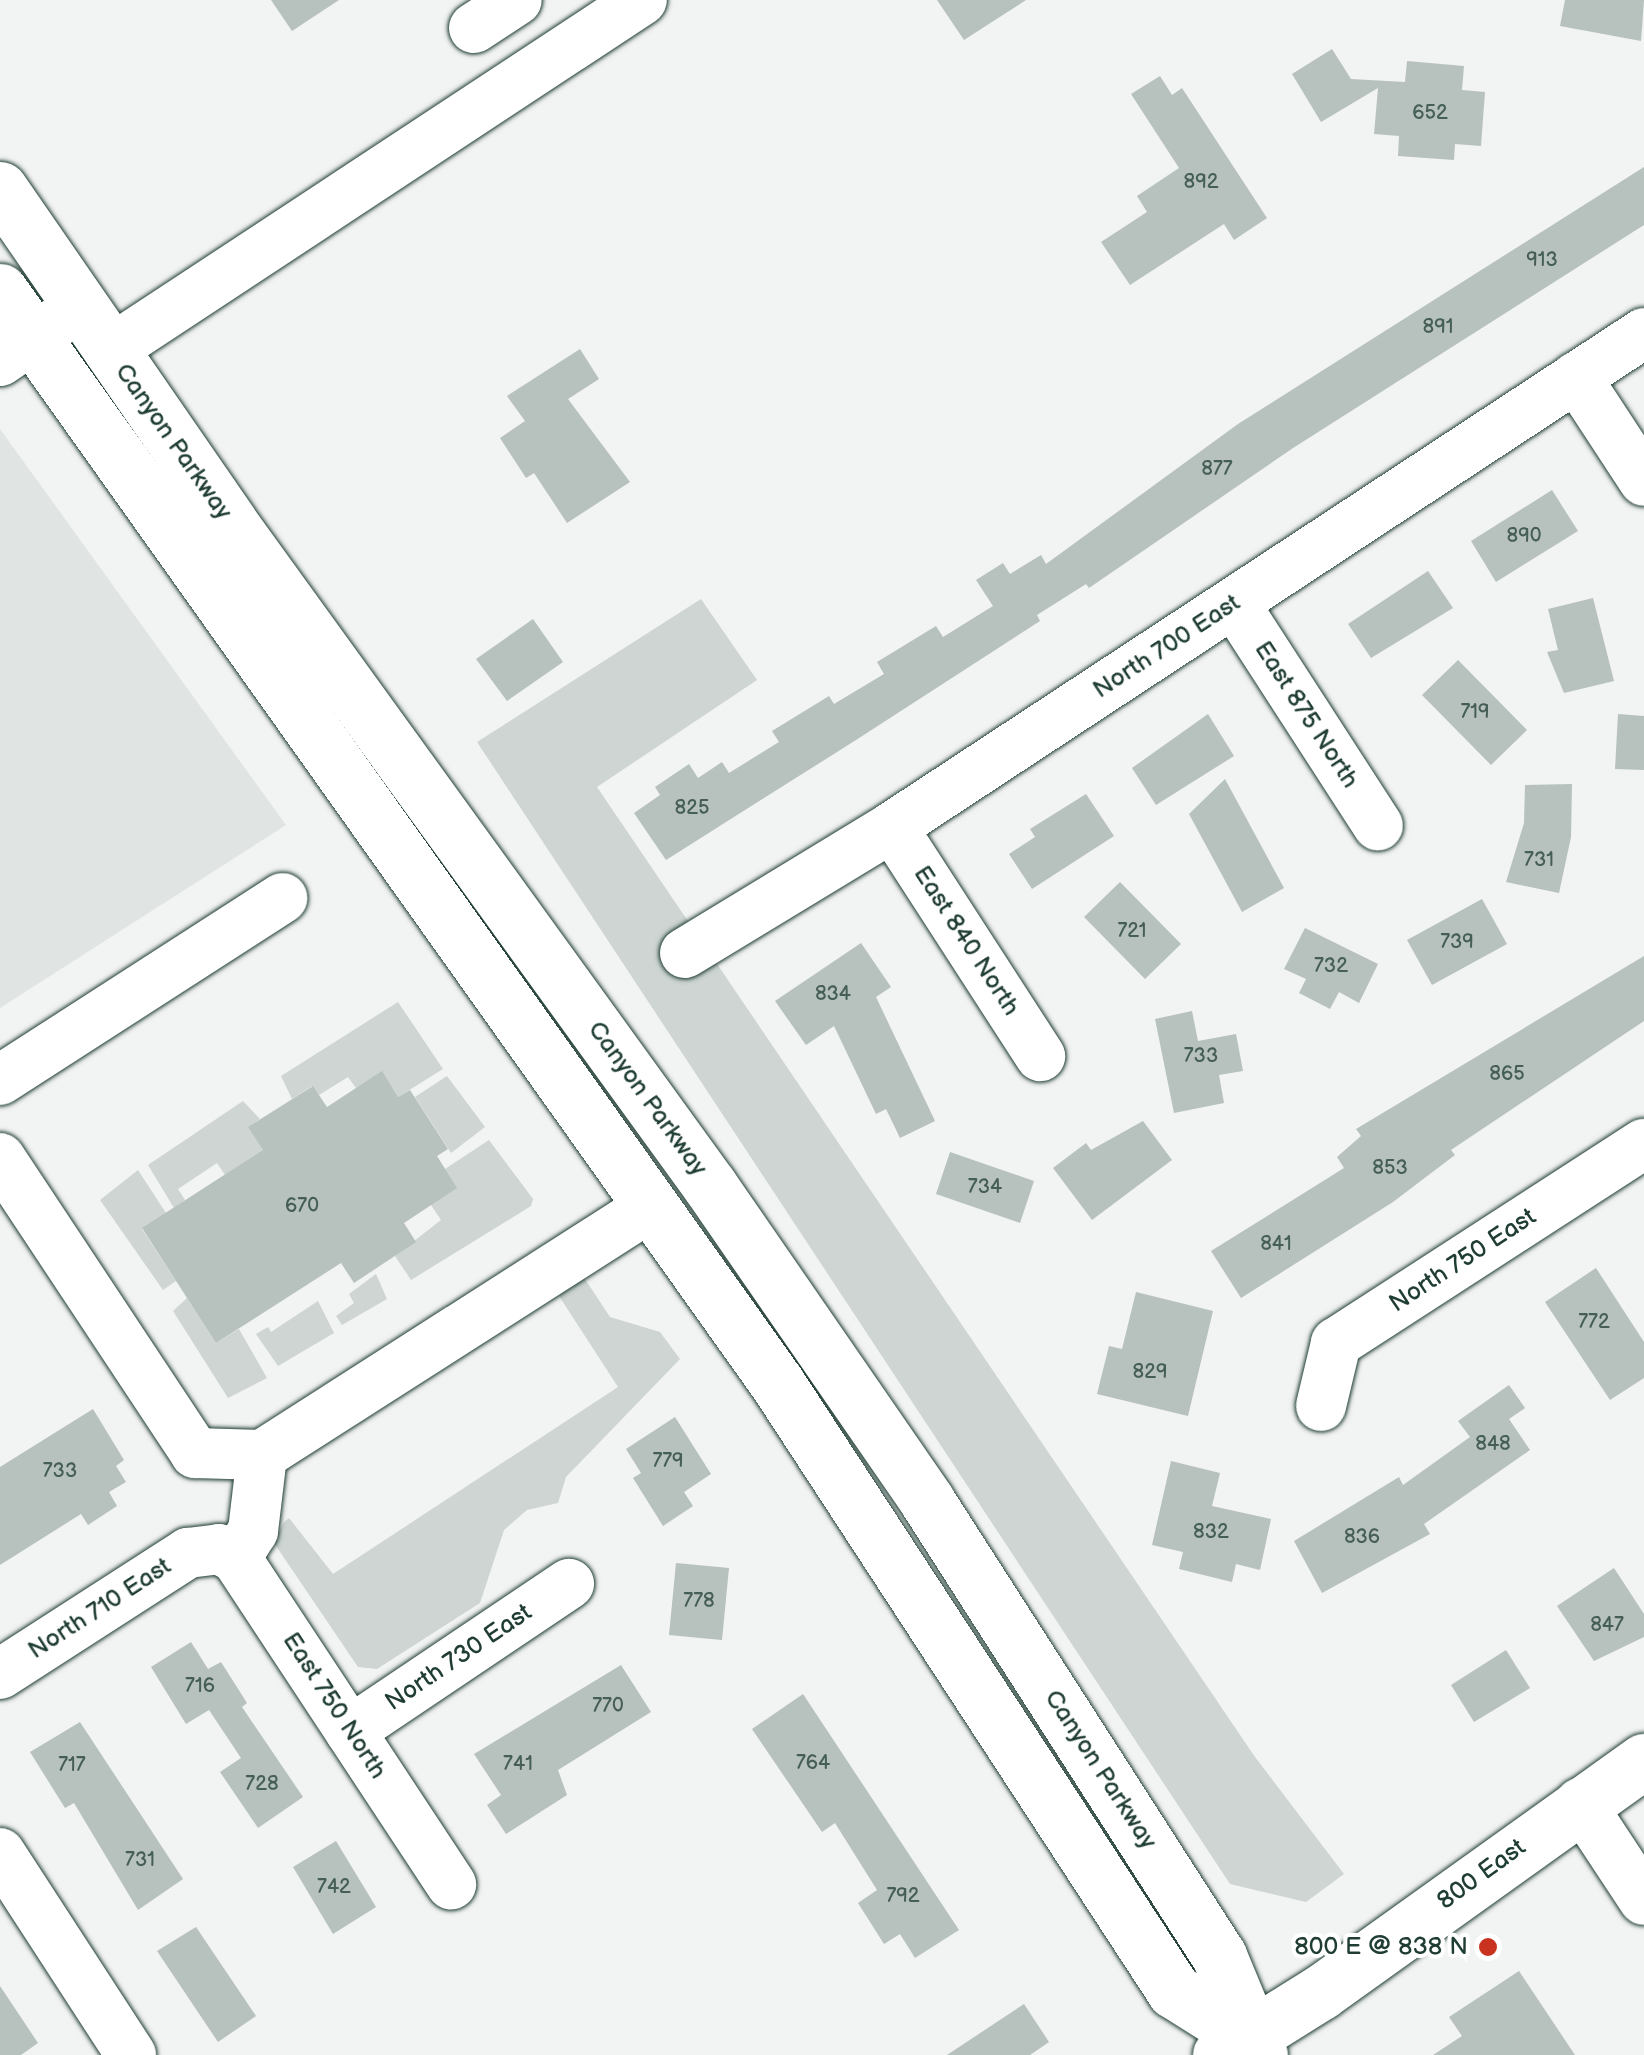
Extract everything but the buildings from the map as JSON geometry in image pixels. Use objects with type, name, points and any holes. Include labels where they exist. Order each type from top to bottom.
[{"type":"main road","name":"Canyon Parkway","points":[[0,188],[94,329],[710,1186],[927,1501],[1219,1956],[1242,2049]]},
{"type":"main road","points":[[0,291],[16,350],[653,1204],[890,1550],[1174,1991],[1242,2049]]},
{"type":"main road","name":"800 East","points":[[1242,2049],[1580,1803],[1644,1761]]},
{"type":"street","points":[[474,28],[517,0]]},
{"type":"street","points":[[16,350],[94,329],[642,0]]},
{"type":"street","name":"North 700 East","points":[[685,952],[892,826],[1644,333]]},
{"type":"street","points":[[1576,377],[1644,482]]},
{"type":"street","name":"East 875 North","points":[[1234,603],[1378,826]]},
{"type":"street","name":"East 840 North","points":[[892,826],[1040,1056]]},
{"type":"street","points":[[0,1080],[282,898]]},
{"type":"street","points":[[0,1158],[195,1452],[262,1455],[653,1204]]},
{"type":"street","name":"North 750 East","points":[[1321,1406],[1336,1342],[1639,1159]]},
{"type":"street","points":[[220,1554],[258,1512],[262,1455]]},
{"type":"street","name":"North 710 East","points":[[0,1674],[188,1553],[220,1554]]},
{"type":"street","name":"East 750 North","points":[[220,1554],[350,1731],[451,1884]]},
{"type":"street","name":"North 730 East","points":[[350,1731],[569,1584]]},
{"type":"street","points":[[1580,1803],[1644,1900]]},
{"type":"street","points":[[0,1853],[131,2055]]},
{"type":"shaded area","points":[[0,429],[286,825],[0,1008]]},
{"type":"shaded area","points":[[701,599],[757,680],[597,787],[1255,1757],[1344,1874],[1306,1902],[1230,1884],[477,742]]},
{"type":"shaded area","points":[[398,1002],[443,1069],[398,1097],[382,1072],[356,1088],[348,1077],[319,1095],[312,1086],[292,1099],[281,1076]]},
{"type":"shaded area","points":[[447,1076],[485,1127],[451,1153],[415,1097]]},
{"type":"shaded area","points":[[243,1101],[260,1119],[249,1127],[263,1150],[225,1175],[217,1163],[178,1189],[185,1200],[174,1208],[148,1165]]},
{"type":"shaded area","points":[[489,1140],[533,1199],[531,1206],[411,1280],[395,1256],[441,1220],[431,1205],[445,1169]]},
{"type":"shaded area","points":[[138,1170],[166,1213],[142,1229],[176,1281],[163,1290],[100,1200]]},
{"type":"shaded area","points":[[376,1274],[387,1299],[342,1325],[336,1316],[354,1303],[349,1294]]},
{"type":"shaded area","points":[[583,1276],[610,1317],[660,1332],[680,1359],[566,1477],[558,1503],[527,1510],[504,1530],[480,1603],[377,1669],[358,1667],[274,1543],[284,1522],[289,1518],[333,1574],[618,1387],[559,1296]]},
{"type":"shaded area","points":[[187,1298],[216,1343],[239,1329],[267,1378],[228,1398],[173,1311]]},
{"type":"shaded area","points":[[318,1301],[334,1333],[278,1366],[256,1334],[268,1327],[271,1332]]},
{"type":"place","name":"800 E @ 838 N","points":[[1488,1947]]}]
